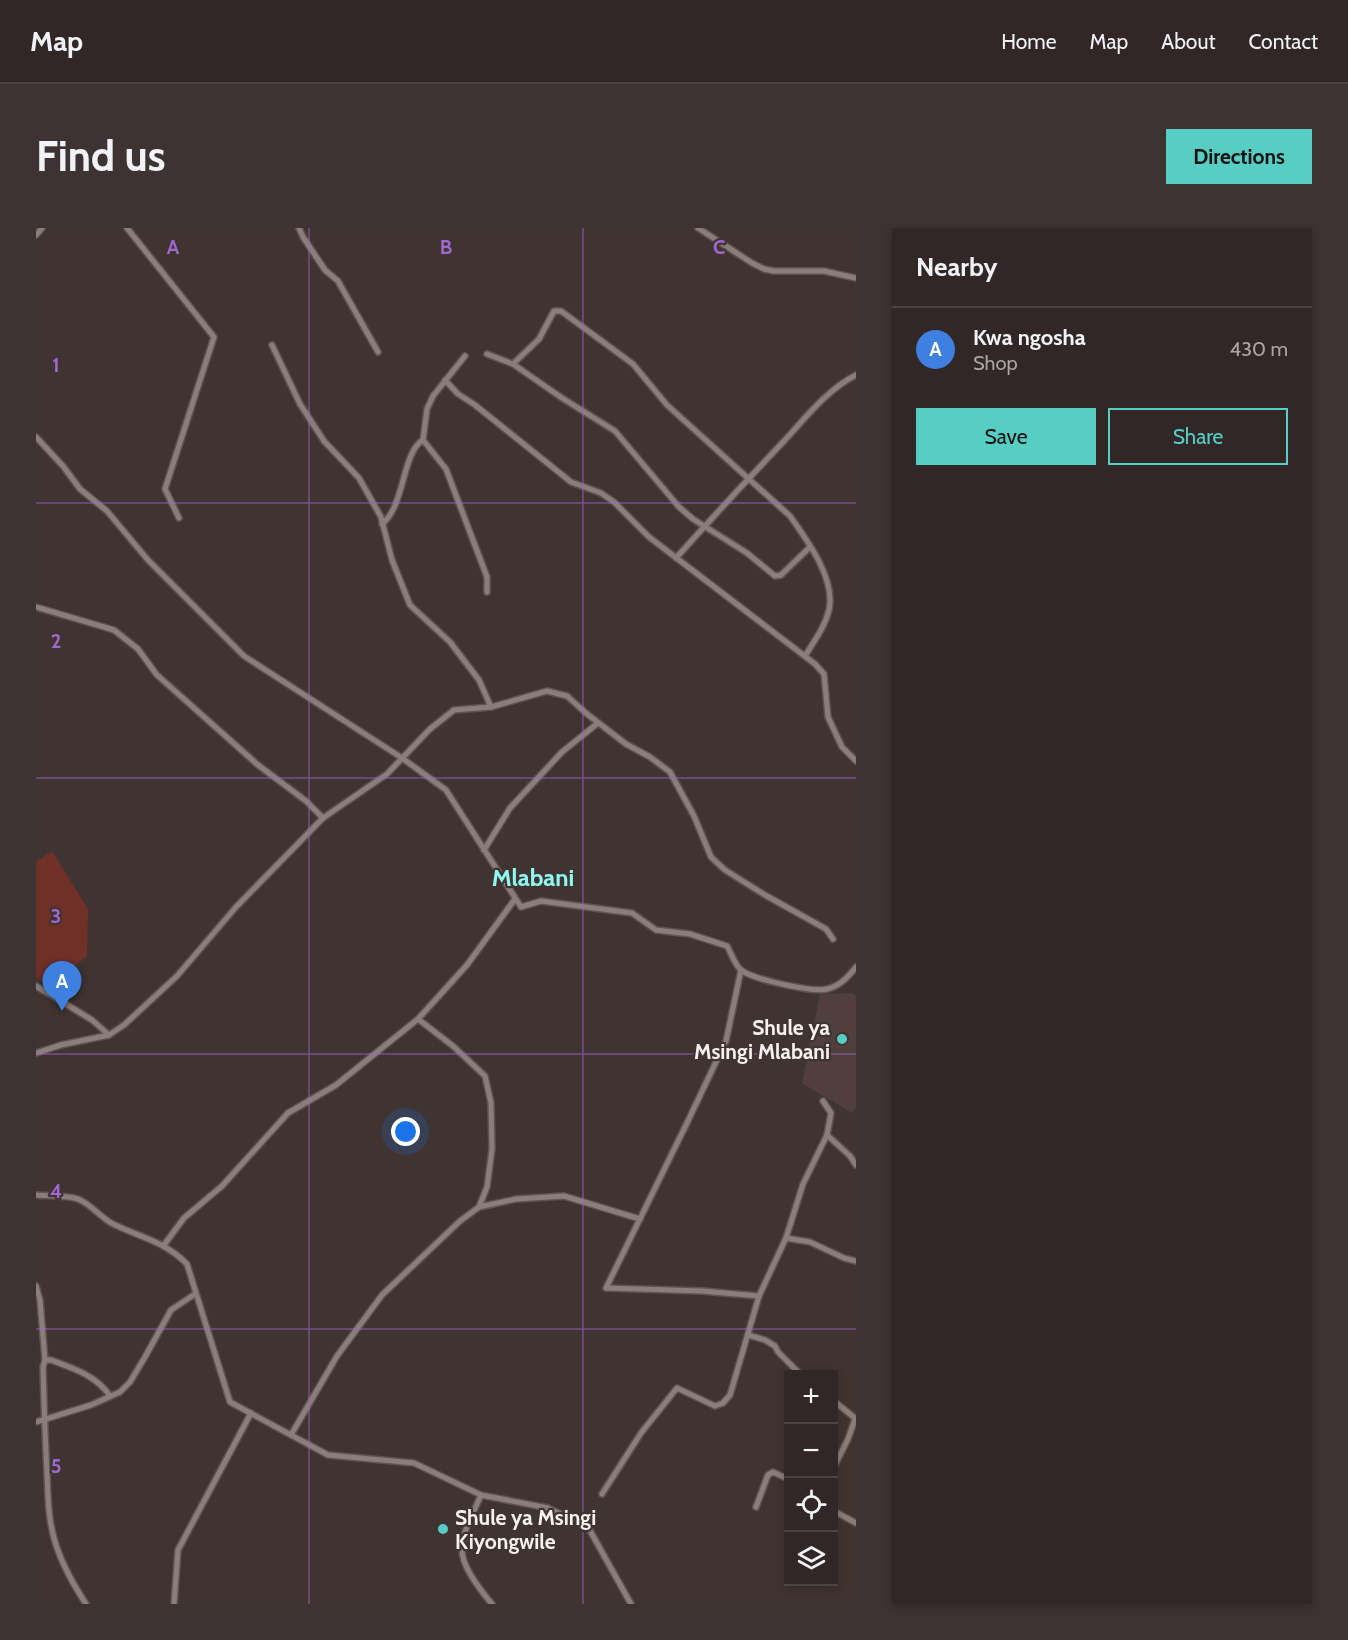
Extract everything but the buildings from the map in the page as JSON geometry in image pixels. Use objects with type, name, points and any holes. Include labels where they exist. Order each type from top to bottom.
[{"type":"street","points":[[36,235],[42,228]]},
{"type":"street","points":[[127,228],[214,337],[165,489],[179,518]]},
{"type":"street","points":[[299,228],[324,270],[338,281],[378,352]]},
{"type":"street","points":[[698,228],[764,269],[824,271],[856,278]]},
{"type":"street","points":[[513,364],[536,343],[554,311],[561,311],[633,364],[667,405],[790,516],[810,547],[828,582],[830,600],[824,623],[805,656]]},
{"type":"street","points":[[273,345],[300,404],[324,441],[359,478],[382,524],[392,560],[410,604],[450,642],[479,680],[491,707]]},
{"type":"street","points":[[487,354],[513,364],[562,399],[615,431],[679,507],[704,527],[747,553],[775,576],[781,575],[810,547]]},
{"type":"street","points":[[382,524],[388,520],[402,489],[413,450],[423,440],[427,410],[433,396],[465,356]]},
{"type":"street","points":[[676,558],[819,403],[856,375]]},
{"type":"street","points":[[445,380],[458,394],[571,482],[602,493],[614,502],[649,537],[805,656],[824,674],[828,717],[842,747],[856,761]]},
{"type":"street","points":[[36,437],[58,459],[80,489],[107,511],[148,560],[244,656],[402,758],[446,790],[521,907],[541,901],[632,912],[656,930],[690,934],[727,946],[741,970],[808,990],[827,989],[846,980],[856,967]]},
{"type":"street","points":[[423,440],[446,469],[487,577],[487,592]]},
{"type":"street","points":[[36,607],[114,630],[138,649],[158,675],[258,765],[306,801],[323,818]]},
{"type":"street","points":[[36,1053],[61,1044],[109,1035],[124,1025],[177,976],[236,907],[323,818],[387,774],[430,729],[454,710],[491,707],[547,691],[567,696],[626,744],[650,757],[670,772],[694,816],[711,857],[725,870],[826,929],[833,939]]},
{"type":"street","points":[[484,850],[510,808],[562,752],[598,723]]},
{"type":"street","points":[[164,1245],[184,1218],[222,1186],[288,1113],[336,1085],[418,1019],[467,965],[515,899]]},
{"type":"street","points":[[741,970],[726,1041],[606,1287],[759,1296]]},
{"type":"street","points":[[36,986],[92,1020],[109,1035]]},
{"type":"street","points":[[418,1019],[453,1046],[485,1076],[492,1103],[492,1149],[487,1187],[479,1207]]},
{"type":"street","points":[[602,1494],[641,1433],[677,1388],[715,1406],[723,1403],[730,1395],[759,1296],[786,1238],[803,1184],[827,1135],[831,1113],[823,1101]]},
{"type":"street","points":[[827,1135],[850,1156],[856,1165]]},
{"type":"street","points":[[36,1196],[63,1196],[80,1200],[111,1223],[164,1245],[187,1264],[230,1402],[328,1455],[414,1462],[481,1495],[548,1508],[588,1527],[628,1603]]},
{"type":"street","points":[[291,1435],[337,1356],[382,1296],[460,1221],[479,1207],[516,1199],[564,1196],[640,1219]]},
{"type":"street","points":[[786,1238],[810,1242],[844,1258],[856,1261]]},
{"type":"street","points":[[36,1286],[40,1300],[44,1340],[44,1418],[50,1519],[54,1540],[74,1586],[86,1604]]},
{"type":"street","points":[[36,1422],[91,1405],[120,1392],[130,1382],[171,1310],[195,1294]]},
{"type":"street","points":[[748,1335],[776,1346],[778,1352],[796,1370]]},
{"type":"street","points":[[36,1338],[44,1340]]},
{"type":"street","points":[[45,1360],[51,1360],[85,1374],[111,1396]]},
{"type":"street","points":[[838,1404],[855,1419],[838,1459]]},
{"type":"street","points":[[174,1604],[178,1550],[251,1413]]},
{"type":"street","points":[[756,1507],[768,1475],[773,1472],[787,1478]]},
{"type":"street","points":[[481,1495],[467,1527],[462,1549],[463,1558],[476,1584],[492,1604]]},
{"type":"street","points":[[838,1513],[856,1522]]},
{"type":"shaded area","points":[[52,851],[88,909],[87,956],[56,980],[43,982],[36,977],[36,862]]},
{"type":"shaded area","points":[[852,993],[856,996],[856,1108],[852,1113],[802,1083],[820,994]]},
{"type":"place","name":"Kwa ngosha","points":[[62,1011]]},
{"type":"place","name":"Shule ya Msingi Mlabani","points":[[842,1039]]},
{"type":"place","name":"Shule ya Msingi Kiyongwile","points":[[443,1529]]},
{"type":"district","name":"Mlabani","points":[[533,877]]}]
